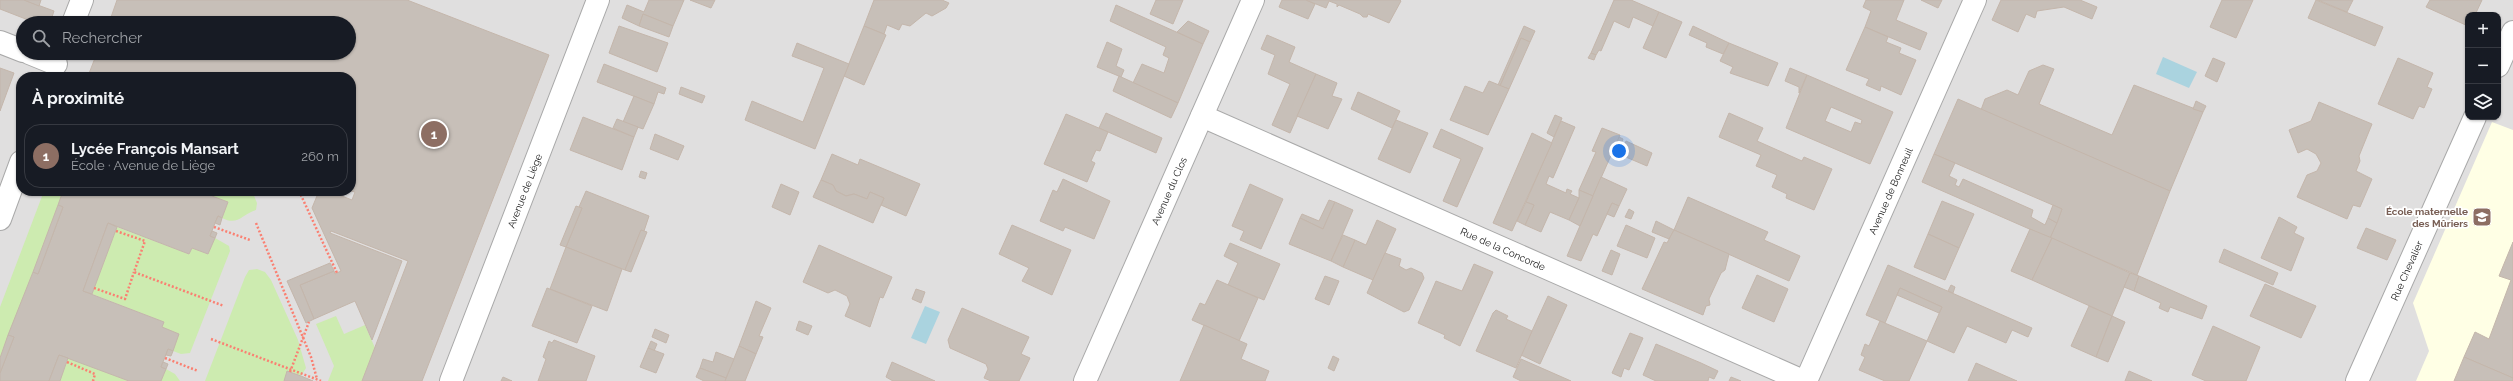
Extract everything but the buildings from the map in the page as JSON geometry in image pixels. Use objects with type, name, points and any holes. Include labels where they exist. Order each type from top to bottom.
[{"type":"street","points":[[76,16],[82,0]]},
{"type":"street","name":"Avenue de Liège","points":[[451,381],[598,0]]},
{"type":"street","name":"Avenue du Clos","points":[[1085,381],[1253,0]]},
{"type":"street","name":"Avenue de Bonneuil","points":[[1805,381],[1975,0]]},
{"type":"street","points":[[2501,59],[2513,32]]},
{"type":"street","points":[[0,42],[16,48]]},
{"type":"street","points":[[45,60],[56,65]]},
{"type":"street","name":"Rue de la Concorde","points":[[1202,116],[1805,381]]},
{"type":"street","name":"Rue Chevalier","points":[[2357,381],[2474,120]]},
{"type":"street","points":[[0,219],[16,176]]},
{"type":"path","points":[[301,196],[337,273]]},
{"type":"path","points":[[256,222],[311,357],[317,380]]},
{"type":"path","points":[[214,227],[250,240]]},
{"type":"path","points":[[94,288],[124,300],[145,241],[116,231]]},
{"type":"path","points":[[134,272],[224,306]]},
{"type":"path","points":[[290,372],[308,322]]},
{"type":"path","points":[[211,339],[321,381]]},
{"type":"path","points":[[165,358],[198,371]]},
{"type":"path","points":[[67,362],[95,374],[93,381]]},
{"type":"shaded area","points":[[0,0],[2513,0],[2513,381],[0,381]]},
{"type":"shaded area","name":"École maternelle des Mûriers","points":[[2492,122],[2513,130],[2513,381],[2416,381],[2429,351],[2413,303]]},
{"type":"green space","points":[[42,196],[62,196],[0,359],[0,307]]},
{"type":"green space","points":[[212,196],[254,196],[257,203],[256,210],[239,219],[232,221],[227,220],[222,218],[228,202]]},
{"type":"green space","points":[[117,227],[189,254],[192,248],[208,254],[215,238],[229,246],[230,251],[190,353],[181,354],[173,351],[162,327],[164,322],[92,294]]},
{"type":"green space","points":[[257,269],[265,272],[271,280],[298,340],[306,368],[301,376],[288,371],[284,381],[205,381],[245,277],[249,270]]},
{"type":"green space","points":[[336,316],[344,334],[365,325],[375,348],[362,381],[328,381],[334,366],[316,324]]},
{"type":"green space","points":[[68,358],[129,381],[60,381]]},
{"type":"green space","points":[[166,369],[175,374],[180,381],[161,381]]},
{"type":"water","points":[[2163,57],[2197,72],[2189,88],[2156,74]]},
{"type":"water","points":[[925,306],[940,312],[926,344],[911,338]]},
{"type":"place","name":"Lycée François Mansart","points":[[434,134]]},
{"type":"place","name":"École maternelle des Mûriers","points":[[2482,217]]}]
